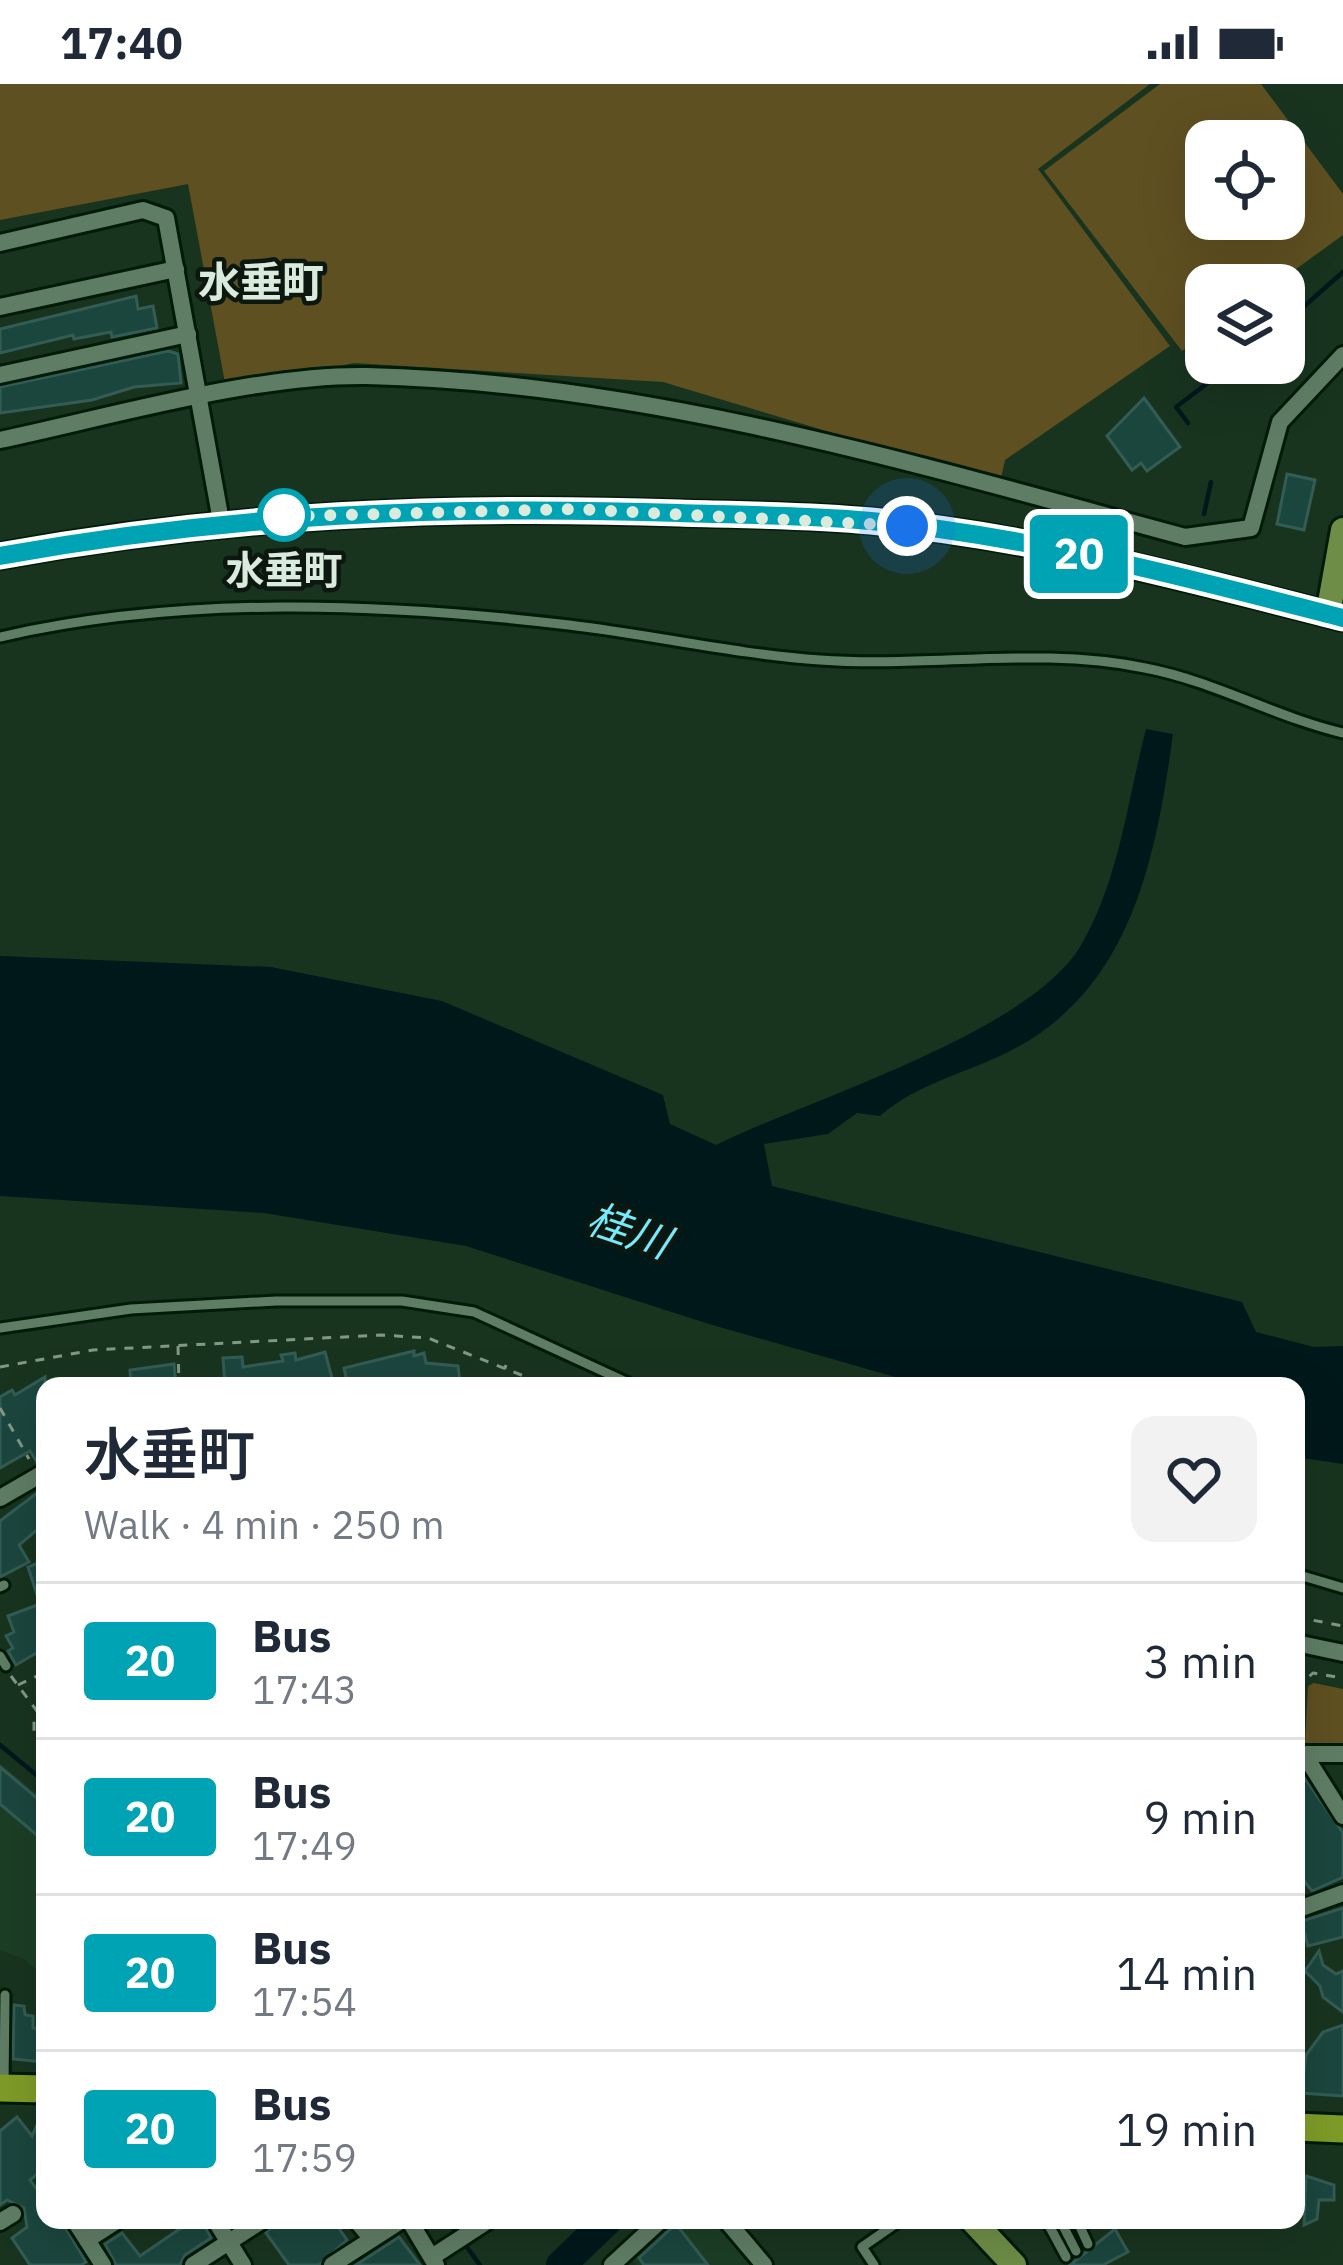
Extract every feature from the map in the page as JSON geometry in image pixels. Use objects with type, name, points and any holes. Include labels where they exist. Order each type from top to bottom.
[{"type":"main road","points":[[0,556],[220,521],[452,508],[871,521],[1135,565],[1335,616],[1343,530]]},
{"type":"main road","points":[[2,2088],[36,2090]]},
{"type":"main road","points":[[1305,2130],[1343,2128]]},
{"type":"main road","points":[[980,2229],[1014,2265]]},
{"type":"street","points":[[0,243],[142,210],[166,218],[220,521]]},
{"type":"street","points":[[0,307],[176,269]]},
{"type":"street","points":[[0,374],[188,334]]},
{"type":"street","points":[[0,440],[200,397],[368,376],[665,406],[1185,537],[1251,528],[1280,422],[1343,355]]},
{"type":"street","points":[[0,1498],[36,1477]]},
{"type":"street","points":[[1305,1645],[1343,1653]]},
{"type":"street","points":[[1305,1754],[1343,1754]]},
{"type":"street","points":[[1305,1761],[1343,1816]]},
{"type":"street","points":[[1305,1902],[1343,1894]]},
{"type":"street","points":[[80,2229],[103,2265]]},
{"type":"street","points":[[87,2240],[104,2229]]},
{"type":"street","points":[[221,2229],[243,2265]]},
{"type":"street","points":[[193,2265],[249,2229]]},
{"type":"street","points":[[364,2229],[372,2239]]},
{"type":"street","points":[[332,2265],[389,2229]]},
{"type":"street","points":[[412,2229],[436,2258],[476,2229]]},
{"type":"street","points":[[612,2265],[651,2229]]},
{"type":"street","points":[[734,2229],[764,2265]]},
{"type":"lane","points":[[0,637],[105,619],[229,609],[392,610],[572,626],[735,653],[826,661],[1097,659],[1195,680],[1301,723],[1343,733]]},
{"type":"lane","points":[[0,1328],[130,1309],[276,1301],[402,1301],[475,1312],[616,1377]]},
{"type":"lane","points":[[1305,1577],[1343,1588]]},
{"type":"lane","points":[[2,2088],[5,1995]]},
{"type":"lane","points":[[874,2265],[862,2247],[888,2229]]},
{"type":"lane","points":[[1053,2229],[1071,2254],[1063,2229]]},
{"type":"lane","points":[[1081,2229],[1088,2244]]},
{"type":"path","points":[[0,1367],[93,1350],[381,1335],[428,1338],[530,1377]]},
{"type":"path","points":[[177,1343],[179,1377]]},
{"type":"path","points":[[502,1377],[506,1366]]},
{"type":"path","points":[[0,1408],[36,1465]]},
{"type":"path","points":[[1305,1619],[1343,1626]]},
{"type":"path","points":[[5,1666],[36,1711]]},
{"type":"path","points":[[1305,1680],[1313,1673],[1343,1678]]},
{"type":"path","points":[[17,1686],[36,1676]]},
{"type":"shaded area","points":[[0,84],[1150,84],[1038,169],[1170,346],[1005,460],[1000,483],[663,382],[354,363],[226,388],[188,184],[0,220]]},
{"type":"shaded area","points":[[1160,84],[1261,84],[1288,120],[1185,120],[1185,240],[1305,240],[1305,143],[1343,194],[1343,235],[1303,264],[1185,264],[1182,351],[1044,171]]},
{"type":"shaded area","points":[[1308,1686],[1343,1689],[1343,1746],[1305,1745]]},
{"type":"shaded area","points":[[0,1763],[36,1793],[36,1969],[0,1950]]},
{"type":"shaded area","points":[[654,2229],[724,2229],[751,2265],[636,2265],[627,2253]]},
{"type":"water","name":"桂川","points":[[1146,729],[1173,734],[1146,872],[1111,955],[1085,992],[1053,1024],[1012,1050],[926,1087],[880,1116],[857,1113],[828,1134],[764,1144],[772,1186],[1242,1302],[1256,1332],[1314,1347],[1343,1346],[1343,1464],[1305,1458],[1305,1377],[895,1377],[709,1324],[466,1246],[264,1213],[0,1196],[0,956],[271,967],[442,1001],[663,1095],[670,1124],[716,1145],[914,1061],[1014,1008],[1053,979],[1080,947],[1093,922],[1120,841]]},
{"type":"building","points":[[136,296],[138,309],[153,306],[157,328],[112,337],[111,332],[74,339],[73,335],[0,353],[0,329]]},
{"type":"building","points":[[168,351],[178,354],[181,383],[134,387],[92,400],[0,413],[0,387]]},
{"type":"building","points":[[1144,398],[1180,447],[1147,471],[1141,463],[1132,470],[1107,436]]},
{"type":"building","points":[[1287,474],[1315,480],[1304,530],[1277,524]]},
{"type":"building","points":[[414,1351],[414,1356],[424,1353],[426,1363],[458,1366],[459,1377],[346,1377],[344,1368]]},
{"type":"building","points":[[325,1352],[332,1377],[224,1377],[223,1358],[242,1357],[243,1367],[283,1361],[281,1355],[295,1353],[296,1360]]},
{"type":"building","points":[[174,1364],[175,1377],[130,1377],[130,1370]]},
{"type":"building","points":[[36,1382],[36,1460],[30,1451],[0,1468],[0,1397],[12,1390],[15,1395]]},
{"type":"building","points":[[36,1494],[36,1531],[19,1545],[29,1562],[0,1577],[0,1521]]},
{"type":"building","points":[[36,1564],[36,1592],[28,1567]]},
{"type":"building","points":[[36,1606],[36,1653],[16,1665],[8,1651],[13,1648],[6,1636],[14,1632],[8,1616]]},
{"type":"building","points":[[0,1767],[36,1797],[36,1834],[0,1804]]},
{"type":"building","points":[[1305,1778],[1343,1833],[1343,1877],[1312,1891],[1305,1882]]},
{"type":"building","points":[[1343,1908],[1343,1937],[1308,1946],[1305,1920]]},
{"type":"building","points":[[1319,1951],[1323,1965],[1336,1974],[1343,1971],[1343,2012],[1323,1997],[1320,1986],[1305,1971]]},
{"type":"building","points":[[14,2005],[24,2006],[36,2028],[36,2061],[13,2059]]},
{"type":"building","points":[[1343,2025],[1343,2096],[1305,2093],[1306,2055],[1323,2032]]},
{"type":"building","points":[[17,2117],[32,2136],[36,2127],[36,2175],[30,2180],[36,2188],[36,2229],[66,2229],[86,2262],[81,2265],[30,2265],[12,2238],[27,2227],[24,2208],[7,2200],[0,2205],[0,2131]]},
{"type":"building","points":[[1306,2176],[1334,2185],[1334,2200],[1319,2200],[1317,2219],[1305,2225]]},
{"type":"building","points":[[180,2229],[206,2229],[211,2238],[185,2255],[180,2265],[116,2265],[105,2244],[122,2233],[140,2256]]},
{"type":"building","points":[[269,2229],[339,2229],[347,2240],[319,2265],[289,2265],[266,2233]]},
{"type":"building","points":[[671,2229],[680,2229],[708,2265],[644,2265],[639,2258]]},
{"type":"building","points":[[1115,2229],[1128,2252],[1103,2265],[1070,2265]]},
{"type":"building","points":[[399,2237],[420,2265],[356,2265]]},
{"type":"waterway","points":[[1305,305],[1343,272]]},
{"type":"waterway","points":[[1188,423],[1176,407],[1206,384]]},
{"type":"waterway","points":[[1204,514],[1211,482]]},
{"type":"waterway","points":[[0,1745],[36,1775]]},
{"type":"waterway","points":[[454,2229],[480,2265]]},
{"type":"waterway","points":[[561,2265],[599,2229]]},
{"type":"bus line","name":"20","points":[[0,556],[220,521],[308,513],[573,509],[871,521],[1135,565],[1343,618]]},
{"type":"place","name":"水垂町","points":[[284,515]]},
{"type":"district","name":"水垂町","points":[[261,281]]},
{"type":"route","points":[[284,515],[264,517],[452,508],[573,509],[907,526]]}]
